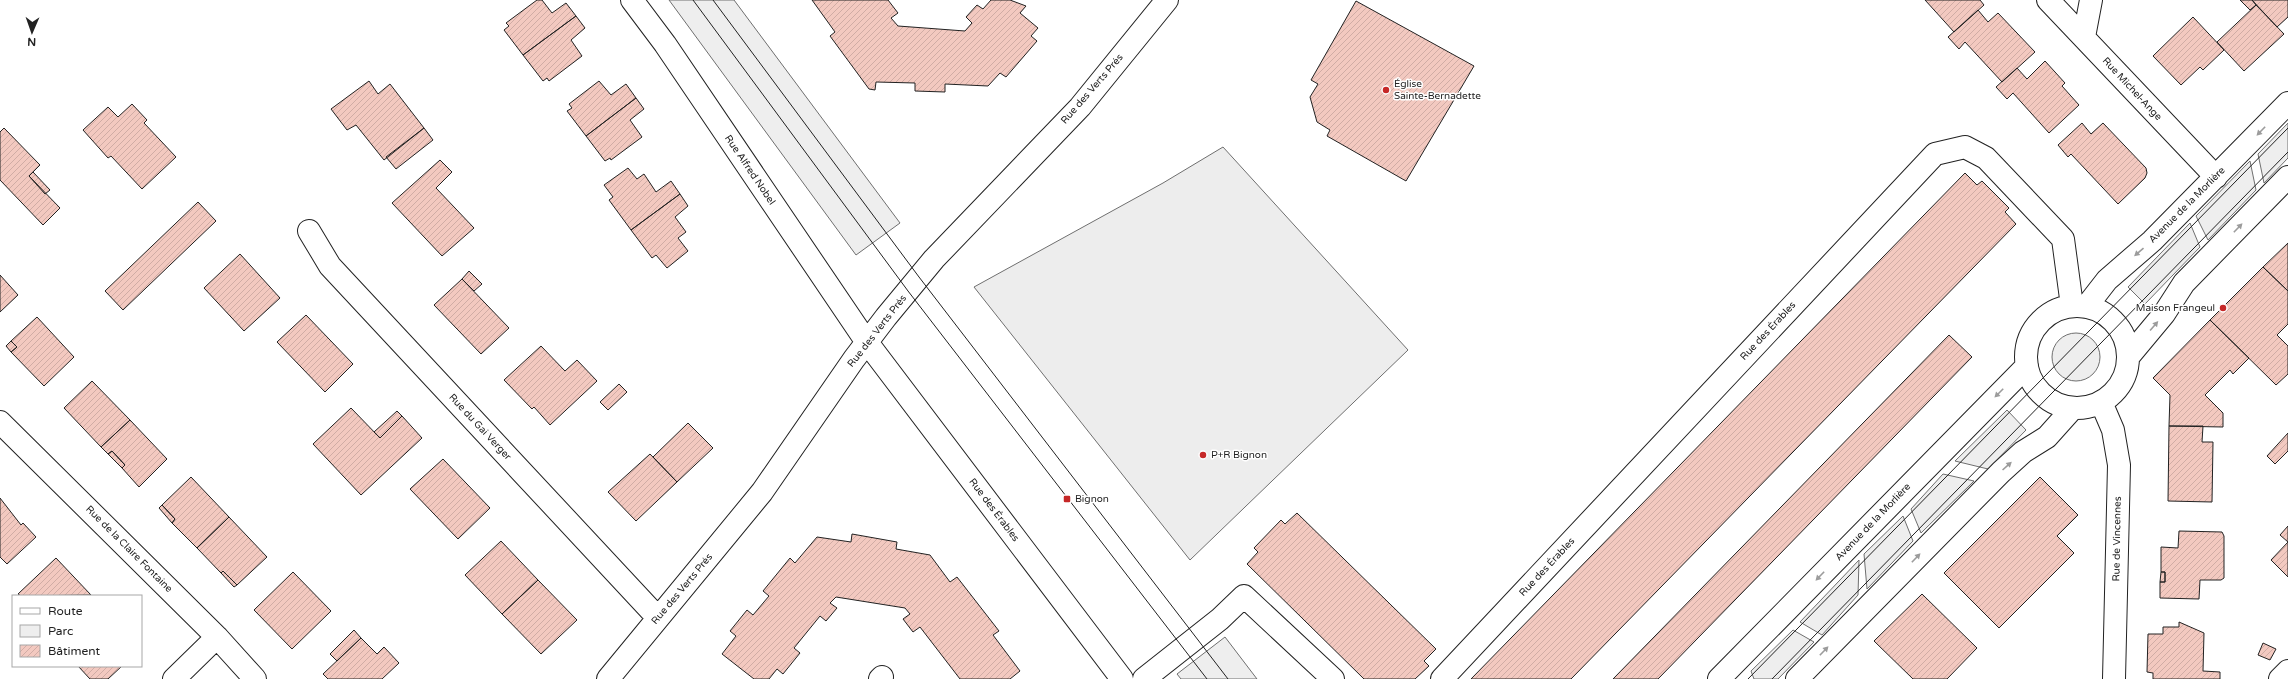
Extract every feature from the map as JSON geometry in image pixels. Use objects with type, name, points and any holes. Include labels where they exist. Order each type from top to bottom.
[{"type":"street","name":"Rue Alfred Nobel","points":[[632,0],[665,44],[866,341]]},
{"type":"street","name":"Rue des Verts Prés","points":[[608,679],[762,492],[866,341],[934,259],[1080,107],[1167,0]]},
{"type":"street","name":"Rue Michel-Ange","points":[[2048,0],[2216,177]]},
{"type":"street","points":[[2084,37],[2091,0]]},
{"type":"street","name":"Avenue de la Morlière","points":[[2079,306],[2106,280],[2152,241],[2288,103]]},
{"type":"street","name":"Rue des Érables","points":[[1442,679],[1935,154],[1965,147],[1986,158],[2063,239],[2079,306]]},
{"type":"street","points":[[2129,356],[2164,314],[2184,283],[2288,177]]},
{"type":"street","name":"Rue du Gai Verger","points":[[309,231],[330,266],[658,618]]},
{"type":"street","points":[[2079,306],[2106,314],[2114,321],[2125,339],[2129,356],[2126,374],[2121,383],[2109,397],[2092,406],[2073,408],[2057,404],[2044,396],[2032,381],[2027,366],[2028,342],[2040,322],[2051,313],[2079,306]]},
{"type":"street","name":"Rue des Érables","points":[[866,341],[1122,679]]},
{"type":"street","name":"Avenue de la Morlière","points":[[1719,679],[2027,366]]},
{"type":"street","name":"Rue de Vincennes","points":[[2101,402],[2112,430],[2119,465],[2114,679]]},
{"type":"street","points":[[1797,679],[2001,472],[2023,452],[2047,437],[2073,408]]},
{"type":"street","name":"Rue de la Claire Fontaine","points":[[0,422],[217,637],[255,679]]},
{"type":"street","points":[[1144,679],[1220,619],[1244,596],[1333,679]]},
{"type":"street","points":[[174,679],[217,637]]},
{"type":"street","points":[[2280,679],[2288,671]]},
{"type":"green space","points":[[669,0],[734,0],[900,223],[856,255]]},
{"type":"green space","points":[[2288,123],[2288,158],[2264,183],[2258,154]]},
{"type":"green space","points":[[2250,161],[2256,190],[2208,240],[2196,216]]},
{"type":"green space","points":[[2190,223],[2200,247],[2145,304],[2128,287]]},
{"type":"green space","points":[[2071,333],[2081,333],[2093,340],[2100,352],[2100,362],[2093,374],[2081,381],[2071,381],[2063,377],[2056,370],[2052,362],[2052,352],[2056,344],[2063,337]]},
{"type":"green space","points":[[2007,410],[2026,430],[1988,469],[1955,461]]},
{"type":"green space","points":[[1943,474],[1974,481],[1921,533],[1911,509]]},
{"type":"green space","points":[[1903,516],[1913,541],[1867,589],[1864,554]]},
{"type":"green space","points":[[1859,560],[1858,595],[1822,635],[1800,622]]},
{"type":"green space","points":[[1793,630],[1814,642],[1778,679],[1754,679],[1751,671]]},
{"type":"green space","points":[[1225,637],[1257,679],[1181,679],[1177,674]]},
{"type":"shaded area","name":"P+R Bignon","points":[[1223,147],[1408,350],[1190,560],[974,287],[1163,183]]},
{"type":"building","points":[[537,0],[542,0],[552,13],[566,3],[576,16],[523,55],[504,30],[509,26],[506,23]]},
{"type":"building","points":[[812,0],[888,0],[898,13],[891,18],[898,26],[965,31],[972,23],[966,17],[977,5],[983,9],[991,0],[1010,0],[1026,6],[1020,13],[1038,28],[1031,36],[1037,41],[1006,77],[1000,73],[988,86],[945,84],[945,92],[915,91],[915,83],[876,82],[875,90],[869,89],[830,36],[835,32]]},
{"type":"building","points":[[1925,0],[1980,0],[1984,5],[1954,32]]},
{"type":"building","points":[[2240,0],[2252,0],[2256,5],[2250,10]]},
{"type":"building","points":[[2252,0],[2288,0],[2288,17],[2277,27]]},
{"type":"building","name":"Église Sainte-Bernadette","points":[[1356,1],[1474,66],[1406,181],[1327,136],[1330,130],[1317,122],[1310,97],[1318,84],[1311,80]]},
{"type":"building","points":[[2256,5],[2284,34],[2244,71],[2217,42]]},
{"type":"building","points":[[1978,10],[1988,22],[1998,13],[2035,52],[2002,82],[1965,42],[1959,49],[1948,37]]},
{"type":"building","points":[[576,16],[585,28],[571,40],[582,56],[549,81],[547,78],[543,81],[523,55]]},
{"type":"building","points":[[2193,17],[2224,50],[2203,70],[2200,67],[2181,85],[2153,56]]},
{"type":"building","points":[[2045,61],[2065,83],[2062,86],[2079,105],[2049,133],[2013,93],[2007,99],[1996,87],[2017,68],[2027,79]]},
{"type":"building","points":[[369,81],[378,94],[390,84],[424,128],[384,160],[356,125],[347,130],[331,109]]},
{"type":"building","points":[[599,81],[611,95],[626,84],[636,98],[586,136],[567,111],[572,108],[569,104]]},
{"type":"building","points":[[636,98],[644,109],[630,120],[642,137],[611,160],[610,158],[605,161],[586,136]]},
{"type":"building","points":[[132,104],[147,120],[144,123],[176,157],[142,189],[111,156],[108,158],[83,130],[108,107],[118,117]]},
{"type":"building","points":[[2082,123],[2091,134],[2103,123],[2146,168],[2147,173],[2145,178],[2118,204],[2071,154],[2068,157],[2058,145]]},
{"type":"building","points":[[4,128],[40,165],[29,176],[60,208],[43,225],[0,180],[0,132]]},
{"type":"building","points":[[424,128],[433,140],[396,169],[386,157]]},
{"type":"building","points":[[440,160],[452,172],[436,188],[474,228],[442,256],[392,203]]},
{"type":"building","points":[[628,168],[637,179],[644,174],[656,192],[671,181],[680,194],[631,230],[609,200],[613,197],[604,185]]},
{"type":"building","points":[[33,172],[50,190],[45,194],[29,176]]},
{"type":"building","points":[[1965,173],[1977,185],[1982,181],[2009,208],[2005,212],[2016,224],[1571,679],[1471,679]]},
{"type":"building","points":[[680,194],[688,206],[675,217],[686,232],[678,238],[688,251],[667,268],[656,255],[652,258],[631,230]]},
{"type":"building","points":[[198,202],[216,221],[123,310],[105,291]]},
{"type":"building","points":[[2288,243],[2288,291],[2263,267]]},
{"type":"building","points":[[240,254],[280,298],[244,331],[204,288]]},
{"type":"building","points":[[2263,267],[2288,291],[2288,324],[2277,335],[2288,346],[2288,374],[2276,385],[2210,320]]},
{"type":"building","points":[[469,271],[482,284],[474,291],[462,279]]},
{"type":"building","points":[[0,275],[18,295],[0,312]]},
{"type":"building","points":[[462,279],[509,328],[481,354],[434,305]]},
{"type":"building","points":[[306,315],[353,364],[325,392],[277,342]]},
{"type":"building","points":[[37,317],[74,357],[44,386],[11,352],[17,347],[11,341]]},
{"type":"building","points":[[2210,320],[2249,358],[2233,374],[2230,370],[2205,395],[2223,413],[2223,427],[2169,426],[2170,395],[2153,378]]},
{"type":"building","points":[[1949,335],[1972,357],[1658,679],[1613,679]]},
{"type":"building","points":[[11,341],[17,347],[11,352],[6,346]]},
{"type":"building","points":[[541,346],[565,371],[577,360],[597,381],[550,425],[534,407],[532,409],[504,380]]},
{"type":"building","points":[[92,381],[130,420],[101,447],[64,408]]},
{"type":"building","points":[[619,384],[627,392],[608,410],[600,402]]},
{"type":"building","points":[[351,408],[380,438],[402,416],[422,438],[361,495],[313,444]]},
{"type":"building","points":[[397,411],[402,416],[380,438],[374,432]]},
{"type":"building","points":[[130,420],[167,459],[139,487],[122,468],[125,465],[112,451],[108,454],[101,447]]},
{"type":"building","points":[[688,423],[713,448],[677,482],[653,457]]},
{"type":"building","points":[[2169,426],[2203,426],[2202,442],[2213,442],[2212,502],[2168,501]]},
{"type":"building","points":[[2288,433],[2288,451],[2275,464],[2267,456]]},
{"type":"building","points":[[112,451],[125,465],[122,468],[108,454]]},
{"type":"building","points":[[650,454],[677,482],[636,521],[608,492]]},
{"type":"building","points":[[443,459],[490,508],[458,539],[410,489]]},
{"type":"building","points":[[191,477],[229,517],[197,548],[172,523],[175,519],[162,505]]},
{"type":"building","points":[[2040,477],[2078,515],[2057,536],[2074,553],[1999,628],[1944,573]]},
{"type":"building","points":[[0,498],[21,525],[23,523],[36,537],[7,564],[0,557]]},
{"type":"building","points":[[162,505],[175,519],[172,523],[159,508]]},
{"type":"building","points":[[1297,513],[1436,649],[1424,661],[1429,666],[1415,679],[1364,679],[1247,564],[1258,552],[1254,548],[1281,520],[1285,524]]},
{"type":"building","points":[[229,517],[267,557],[237,585],[223,571],[221,573],[197,548]]},
{"type":"building","points":[[2288,526],[2288,542],[2280,535]]},
{"type":"building","points":[[2179,531],[2222,532],[2224,536],[2224,578],[2221,580],[2200,580],[2199,599],[2160,598],[2160,582],[2165,582],[2165,572],[2161,572],[2161,547],[2178,548]]},
{"type":"building","points":[[852,534],[897,542],[896,549],[930,555],[950,582],[957,577],[999,631],[993,635],[1020,671],[1010,679],[960,679],[920,627],[913,632],[903,619],[910,614],[905,608],[836,597],[830,603],[837,608],[826,621],[820,616],[794,648],[800,653],[783,674],[777,669],[769,679],[754,679],[722,654],[736,636],[730,631],[747,610],[753,615],[769,596],[763,591],[790,558],[795,563],[817,537],[851,542]]},
{"type":"building","points":[[501,541],[538,580],[502,614],[465,575]]},
{"type":"building","points":[[2288,542],[2288,577],[2271,560]]},
{"type":"building","points":[[56,558],[91,595],[20,595],[18,594]]},
{"type":"building","points":[[223,571],[237,585],[234,587],[221,573]]},
{"type":"building","points":[[293,572],[331,611],[292,649],[254,610]]},
{"type":"building","points":[[2161,572],[2165,572],[2165,582],[2160,582]]},
{"type":"building","points":[[538,580],[577,620],[541,654],[502,614]]},
{"type":"building","points":[[1922,594],[1977,648],[1947,679],[1913,679],[1874,641]]},
{"type":"building","points":[[2179,622],[2204,633],[2203,671],[2220,672],[2220,679],[2153,679],[2153,673],[2147,672],[2148,634],[2163,634],[2163,627],[2179,627]]},
{"type":"building","points":[[354,630],[361,638],[337,661],[330,654]]},
{"type":"building","points":[[361,638],[377,654],[384,647],[399,663],[382,679],[328,679],[323,674]]},
{"type":"building","points":[[2263,643],[2276,649],[2270,660],[2258,655]]},
{"type":"building","points":[[79,667],[121,667],[108,679],[90,679]]},
{"type":"tram line","points":[[693,0],[908,291],[1207,679]]},
{"type":"tram line","points":[[713,0],[919,277],[1228,679]]},
{"type":"tram line","points":[[1748,679],[2288,128]]},
{"type":"tram line","points":[[1772,679],[2288,152]]},
{"type":"place","name":"Église Sainte-Bernadette","points":[[1386,90]]},
{"type":"place","name":"Maison Frangeul","points":[[2223,308]]},
{"type":"place","name":"P+R Bignon","points":[[1203,455]]},
{"type":"place","name":"Bignon","points":[[1067,499]]}]
